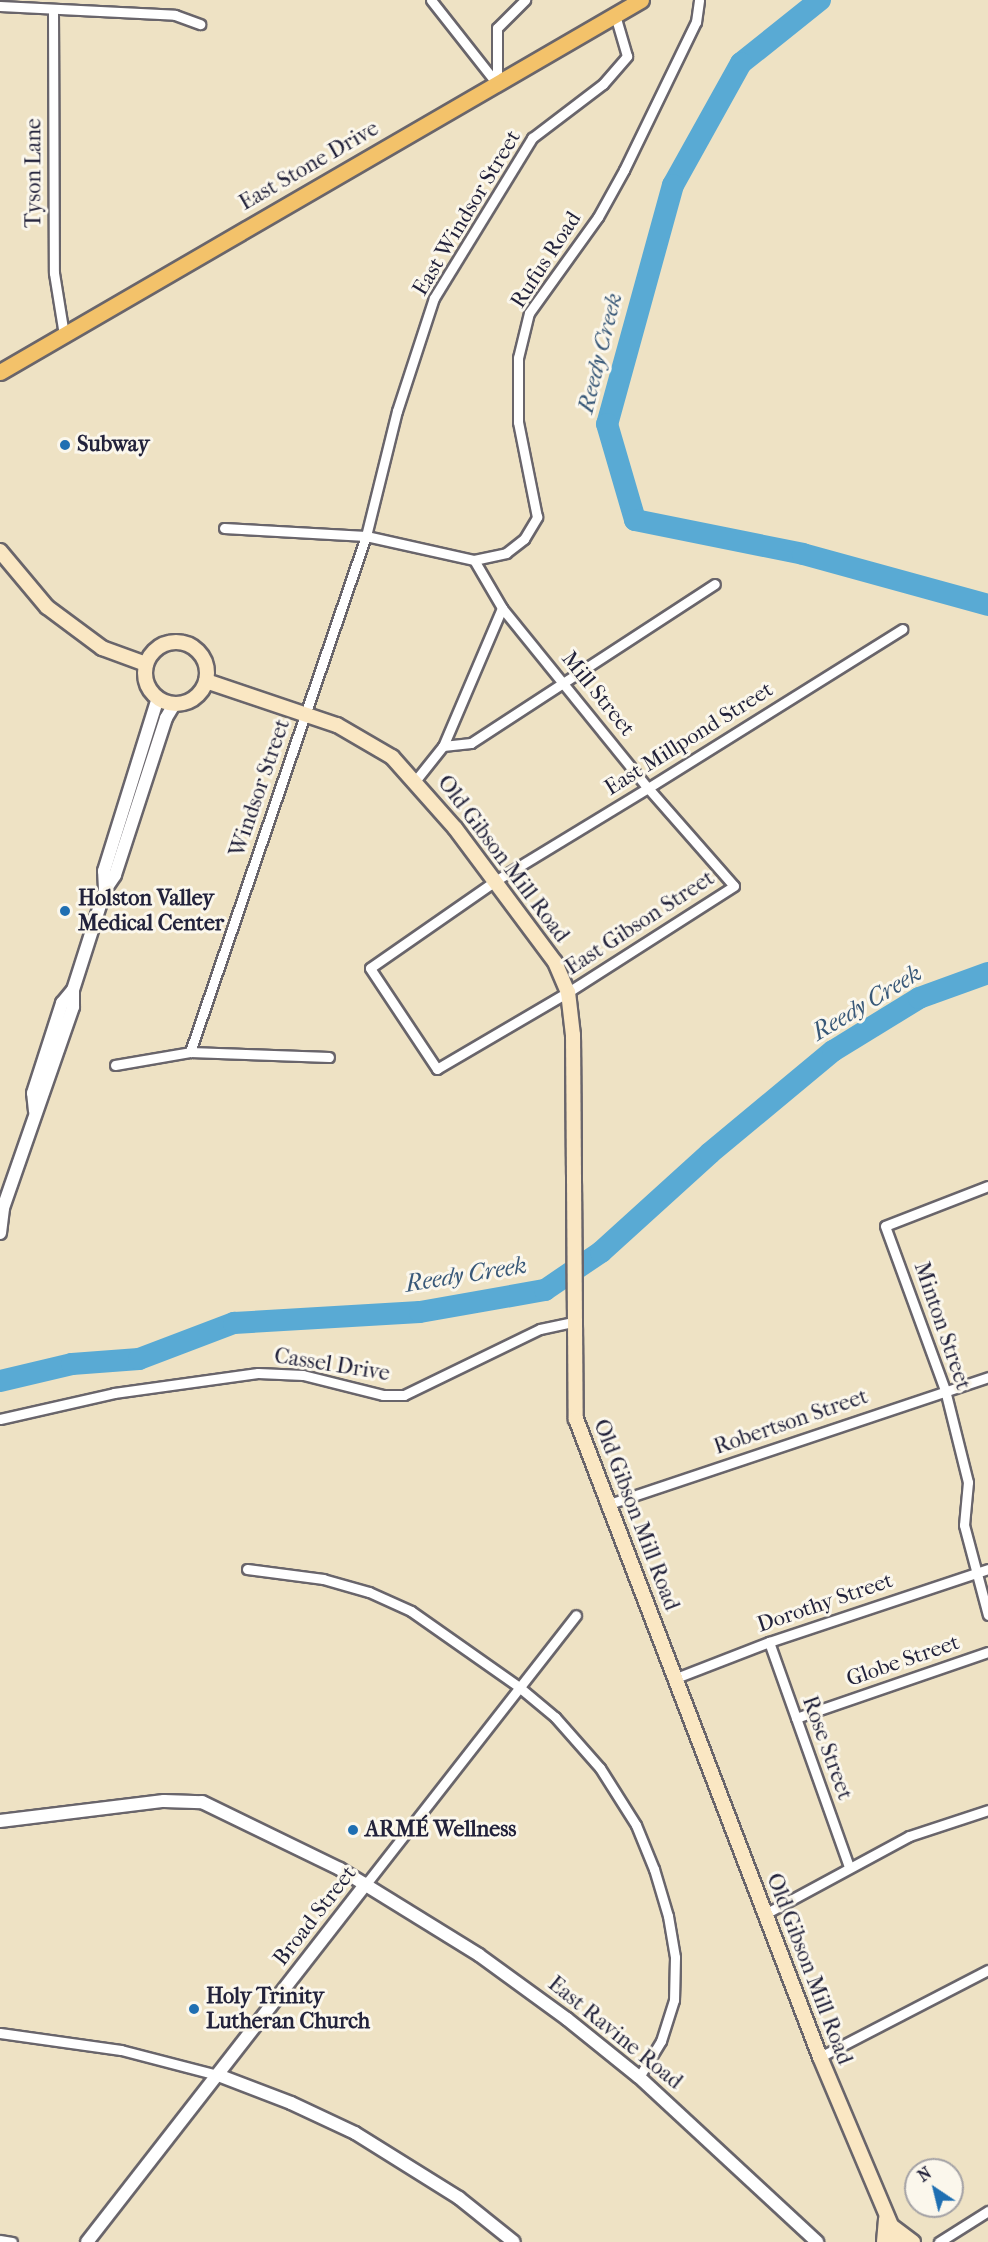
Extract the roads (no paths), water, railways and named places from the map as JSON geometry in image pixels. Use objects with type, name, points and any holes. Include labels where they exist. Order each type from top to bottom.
[{"type":"highway","name":"East Stone Drive","points":[[0,372],[641,0]]},
{"type":"main road","points":[[0,551],[47,607],[102,648],[146,664]]},
{"type":"main road","points":[[175,641],[185,643],[206,662],[206,681],[195,698],[175,703],[158,698],[147,683],[146,664],[157,648],[175,641]]},
{"type":"main road","name":"Old Gibson Mill Road","points":[[206,681],[306,714],[366,738],[416,780],[537,933],[568,992],[573,1035],[573,1322],[576,1419],[606,1505],[676,1678],[820,2057],[886,2219],[898,2242]]},
{"type":"main road","name":"Old Gibson Mill Road","points":[[884,2242],[886,2219]]},
{"type":"main road","points":[[886,2219],[913,2242]]},
{"type":"street","points":[[431,0],[497,84]]},
{"type":"street","points":[[497,84],[497,28],[525,0]]},
{"type":"street","name":"Rufus Road","points":[[474,560],[506,553],[524,539],[537,517],[518,422],[518,358],[529,313],[598,217],[624,170],[696,22],[699,0]]},
{"type":"street","points":[[0,6],[175,15],[200,24]]},
{"type":"street","name":"Tyson Lane","points":[[53,10],[54,273],[64,335]]},
{"type":"street","name":"East Windsor Street","points":[[366,536],[397,411],[434,298],[532,138],[603,84],[627,56],[615,15]]},
{"type":"street","points":[[224,528],[366,536],[474,560]]},
{"type":"street","name":"Windsor Street","points":[[190,1052],[366,536]]},
{"type":"street","name":"Mill Street","points":[[474,560],[502,608],[564,681],[648,788],[734,886]]},
{"type":"street","points":[[442,746],[471,743],[715,584]]},
{"type":"street","points":[[416,780],[442,746],[502,608]]},
{"type":"street","name":"East Millpond Street","points":[[400,1018],[370,968],[495,881],[902,629]]},
{"type":"street","points":[[105,890],[104,871],[158,698]]},
{"type":"street","points":[[0,1233],[1,1210],[34,1111],[33,1093],[62,1003],[73,990],[105,890],[115,875],[166,718],[175,703]]},
{"type":"street","name":"East Gibson Street","points":[[400,1018],[437,1069],[568,992],[734,886]]},
{"type":"street","points":[[115,1065],[190,1052],[329,1057]]},
{"type":"street","name":"Minton Street","points":[[988,1186],[885,1226],[945,1390],[968,1482],[964,1525],[974,1573],[988,1615]]},
{"type":"street","name":"Cassel Drive","points":[[0,1419],[124,1392],[258,1373],[303,1375],[384,1395],[404,1395],[540,1329],[573,1322]]},
{"type":"street","name":"Robertson Street","points":[[606,1505],[988,1377]]},
{"type":"street","points":[[247,1569],[322,1579],[369,1592],[411,1611],[519,1687],[555,1717],[600,1768],[636,1825],[654,1869],[668,1916],[675,1957],[674,2000],[661,2041],[639,2077]]},
{"type":"street","name":"Dorothy Street","points":[[676,1678],[770,1642],[988,1569]]},
{"type":"street","name":"Broad Street","points":[[87,2242],[576,1615]]},
{"type":"street","name":"Rose Street","points":[[770,1642],[849,1867]]},
{"type":"street","name":"Globe Street","points":[[796,1718],[988,1652]]},
{"type":"street","name":"East Ravine Road","points":[[0,1821],[164,1801],[202,1802],[242,1818],[366,1884],[513,1978],[639,2077],[817,2242]]},
{"type":"street","points":[[765,1914],[909,1836],[988,1810]]},
{"type":"street","points":[[820,2057],[988,1970]]},
{"type":"street","points":[[0,2033],[121,2050],[218,2075],[291,2103],[355,2133],[459,2198],[514,2242]]},
{"type":"street","points":[[938,2241],[988,2211]]},
{"type":"street","points":[[0,2240],[12,2242]]},
{"type":"waterway","name":"Reedy Creek","points":[[820,0],[741,63],[673,185],[607,424],[635,520],[803,554],[988,605]]},
{"type":"waterway","name":"Reedy Creek","points":[[0,1381],[72,1364],[139,1359],[234,1323],[420,1312],[545,1290],[601,1252],[710,1153],[833,1051],[919,998],[988,973]]},
{"type":"place","name":"Subway","points":[[65,445]]},
{"type":"place","name":"Holston Valley Medical Center","points":[[65,911]]},
{"type":"place","name":"ARMÉ Wellness","points":[[353,1830]]},
{"type":"place","name":"Holy Trinity Lutheran Church","points":[[194,2009]]}]
